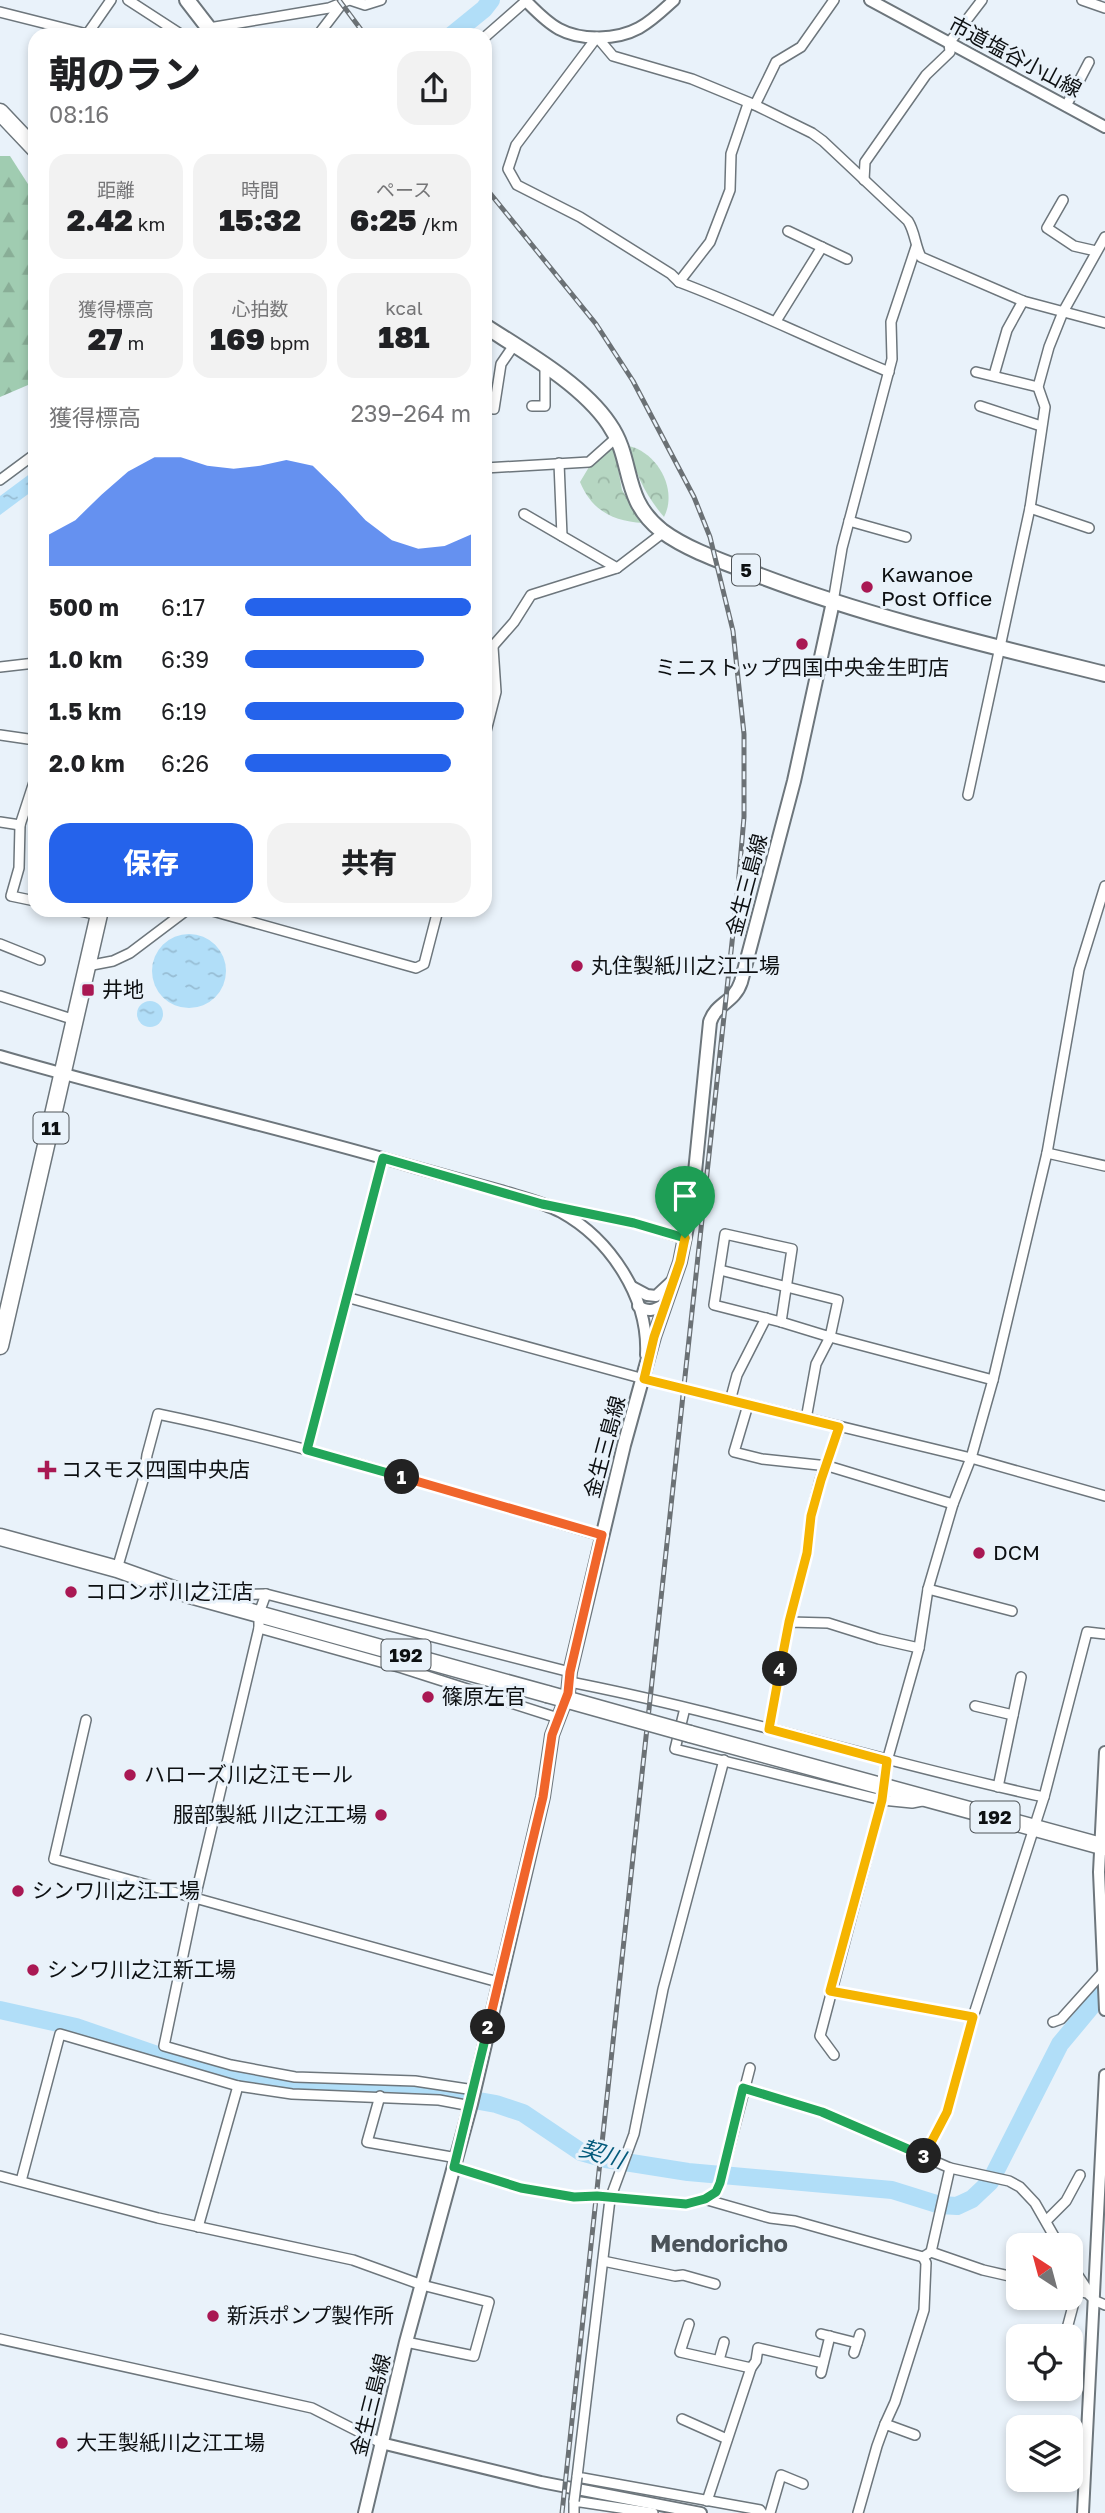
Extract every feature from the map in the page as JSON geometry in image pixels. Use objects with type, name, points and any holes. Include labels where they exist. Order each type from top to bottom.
[{"type":"highway","points":[[0,113],[28,142]]},
{"type":"highway","name":"11","points":[[0,1346],[98,917]]},
{"type":"highway","name":"192","points":[[0,1537],[117,1569],[259,1621],[547,1694],[690,1734],[883,1794],[929,1800],[1102,1846]]},
{"type":"main road","points":[[187,0],[205,28]]},
{"type":"main road","name":"5","points":[[492,331],[545,365],[597,410],[617,437],[635,498],[642,511],[664,532],[714,557],[833,603],[1105,674]]},
{"type":"main road","name":"金生三島線","points":[[365,2513],[406,2342],[473,2098],[543,1797],[548,1753],[568,1693],[602,1535],[663,1305],[680,1262],[692,1202],[710,1022],[718,1009],[737,993],[741,982],[794,782],[833,603]]},
{"type":"street","points":[[93,28],[111,0]]},
{"type":"street","points":[[128,0],[171,28]]},
{"type":"street","points":[[232,28],[329,8],[347,1],[366,5],[381,0]]},
{"type":"street","points":[[492,31],[526,0],[543,18],[560,30],[579,36],[597,37],[638,29],[674,0]]},
{"type":"street","points":[[680,282],[710,242],[730,190],[731,154],[752,104],[776,62],[801,47],[834,0]]},
{"type":"street","name":"市道塩谷小山線","points":[[870,0],[1105,128]]},
{"type":"street","points":[[864,180],[865,162],[926,75],[950,52],[949,43],[982,0]]},
{"type":"street","points":[[1082,0],[1105,8]]},
{"type":"street","points":[[324,28],[347,1]]},
{"type":"street","points":[[0,12],[65,28]]},
{"type":"street","points":[[597,37],[613,55],[692,79],[752,104],[823,141],[908,220],[921,257],[1023,301],[1105,323]]},
{"type":"street","points":[[597,37],[516,145],[508,169],[517,185],[580,216],[680,282],[776,321],[889,372]]},
{"type":"street","points":[[1066,106],[1089,62]]},
{"type":"street","points":[[1063,200],[1047,228],[1074,246],[1096,251]]},
{"type":"street","points":[[788,231],[847,258]]},
{"type":"street","points":[[968,795],[1030,508],[1045,407],[1038,387],[1049,346],[1063,312],[1105,236]]},
{"type":"street","points":[[776,321],[822,247]]},
{"type":"street","points":[[833,603],[849,521],[892,359],[891,322],[916,247]]},
{"type":"street","points":[[994,376],[1007,330],[1023,301]]},
{"type":"street","points":[[492,409],[501,364],[514,345]]},
{"type":"street","points":[[532,406],[545,406],[545,365]]},
{"type":"street","points":[[976,372],[1038,387]]},
{"type":"street","points":[[980,406],[1041,426]]},
{"type":"street","points":[[492,468],[589,462],[617,437]]},
{"type":"street","points":[[0,480],[28,459]]},
{"type":"street","points":[[559,463],[562,536]]},
{"type":"street","points":[[1030,508],[1089,528]]},
{"type":"street","points":[[524,514],[617,568]]},
{"type":"street","points":[[849,521],[906,537]]},
{"type":"street","points":[[492,708],[496,692],[494,648],[531,595],[617,568],[664,532]]},
{"type":"street","points":[[0,667],[28,664]]},
{"type":"street","points":[[0,735],[28,739]]},
{"type":"street","points":[[28,800],[20,825],[19,868],[11,896],[28,900]]},
{"type":"street","points":[[0,822],[20,825]]},
{"type":"street","points":[[834,2055],[820,2036],[830,1991],[883,1794],[887,1761],[919,1648],[928,1589],[953,1504],[971,1458],[993,1380],[1047,1153],[1079,970],[1105,886]]},
{"type":"street","points":[[87,966],[113,961],[130,953],[178,917]]},
{"type":"street","points":[[234,917],[416,968],[424,964],[436,917]]},
{"type":"street","points":[[0,944],[40,960]]},
{"type":"street","points":[[0,996],[75,1020]]},
{"type":"street","points":[[0,1056],[383,1158],[542,1204],[634,1223],[685,1238]]},
{"type":"street","points":[[1047,1153],[1105,1166]]},
{"type":"street","points":[[307,1450],[383,1158]]},
{"type":"street","points":[[542,1204],[559,1211],[589,1232],[609,1254],[632,1287],[647,1344],[645,1375]]},
{"type":"street","points":[[780,1322],[792,1249],[725,1234],[714,1305],[993,1380]]},
{"type":"street","points":[[720,1270],[838,1300],[830,1337],[816,1364],[806,1419]]},
{"type":"street","points":[[632,1287],[647,1295],[656,1296],[666,1289],[674,1278]]},
{"type":"street","points":[[346,1297],[645,1375],[730,1401],[971,1458],[1105,1496]]},
{"type":"street","points":[[638,1306],[654,1311],[663,1305]]},
{"type":"street","points":[[730,1401],[737,1374],[766,1318]]},
{"type":"street","points":[[748,1405],[734,1452],[762,1459],[828,1466],[953,1504]]},
{"type":"street","points":[[117,1569],[144,1478],[158,1414],[219,1426],[602,1535]]},
{"type":"street","points":[[769,1729],[789,1622],[807,1553],[811,1516],[839,1427]]},
{"type":"street","points":[[928,1589],[1012,1611]]},
{"type":"street","points":[[266,1594],[195,1898],[164,2046],[232,2065],[295,2077],[415,2081],[473,2098]]},
{"type":"street","points":[[190,1595],[266,1594],[887,1761],[1044,1797]]},
{"type":"street","points":[[259,1621],[558,1718]]},
{"type":"street","points":[[789,1622],[828,1623],[919,1648]]},
{"type":"street","points":[[924,2156],[947,2112],[973,2017],[1035,1828],[1087,1632],[1105,1634]]},
{"type":"street","points":[[998,1787],[1021,1678]]},
{"type":"street","points":[[975,1706],[1013,1715]]},
{"type":"street","points":[[685,1708],[675,1749],[883,1794]]},
{"type":"street","points":[[86,1720],[54,1859],[498,1982]]},
{"type":"street","points":[[1105,1752],[1099,1872],[1105,2010]]},
{"type":"street","points":[[573,2513],[610,2199],[634,2134],[663,1989],[723,1760]]},
{"type":"street","points":[[1053,2022],[1061,2019],[1104,1970]]},
{"type":"street","points":[[830,1991],[973,2017]]},
{"type":"street","points":[[22,2181],[60,2034],[238,2086],[292,2094],[439,2100],[473,2098]]},
{"type":"street","points":[[380,2096],[367,2142],[456,2163],[521,2188],[574,2197],[686,2204],[705,2199],[716,2192],[750,2068]]},
{"type":"street","points":[[1083,2513],[1100,2303],[1105,2075]]},
{"type":"street","points":[[198,2227],[238,2086]]},
{"type":"street","points":[[743,2088],[822,2112],[950,2168],[1000,2178],[1020,2187],[1028,2194],[1052,2233]]},
{"type":"street","points":[[858,2513],[877,2446],[895,2402],[924,2310],[927,2255],[950,2168]]},
{"type":"street","points":[[1046,2221],[1066,2202],[1080,2175]]},
{"type":"street","points":[[0,2176],[198,2227],[353,2260],[422,2284],[489,2302],[474,2356],[406,2342]]},
{"type":"street","points":[[705,2199],[770,2218],[795,2221],[1006,2275]]},
{"type":"street","points":[[603,2261],[675,2276],[683,2275],[715,2284]]},
{"type":"street","points":[[1083,2281],[1100,2303]]},
{"type":"street","points":[[1083,2292],[1100,2303]]},
{"type":"street","points":[[688,2324],[680,2352],[751,2368]]},
{"type":"street","points":[[706,2501],[751,2368],[756,2361],[758,2348],[777,2357],[822,2368],[826,2335],[857,2343]]},
{"type":"street","points":[[0,2339],[312,2408],[382,2443],[541,2482],[701,2513]]},
{"type":"street","points":[[719,2360],[724,2342]]},
{"type":"street","points":[[682,2419],[727,2439]]},
{"type":"street","points":[[885,2424],[915,2435]]},
{"type":"street","points":[[770,2513],[780,2474],[803,2484]]},
{"type":"street","points":[[577,2477],[760,2510],[762,2513]]},
{"type":"street","points":[[574,2501],[653,2513]]},
{"type":"green space","points":[[0,156],[10,156],[28,184],[28,385],[0,397]]},
{"type":"green space","points":[[614,446],[622,490],[643,523],[622,520],[605,513],[591,500],[580,482],[589,467]]},
{"type":"green space","points":[[629,446],[649,456],[663,474],[669,495],[664,517],[642,484]]},
{"type":"water","points":[[28,475],[28,494],[0,515],[0,496]]},
{"type":"water","points":[[189,934],[210,940],[220,950],[226,971],[220,992],[210,1002],[189,1008],[168,1002],[158,992],[152,971],[158,950],[168,940]]},
{"type":"water","points":[[150,1001],[159,1005],[163,1014],[159,1023],[150,1027],[141,1023],[137,1014],[141,1005]]},
{"type":"waterway","points":[[461,28],[491,0]]},
{"type":"waterway","name":"契川","points":[[0,2010],[76,2027],[192,2067],[283,2085],[440,2094],[496,2104],[523,2113],[581,2152],[606,2159],[688,2172],[892,2190],[940,2205],[957,2206],[972,2199],[990,2182],[1060,2044],[1105,1990]]},
{"type":"railway","points":[[339,0],[360,28]]},
{"type":"railway","points":[[492,196],[596,324],[633,381],[694,497],[710,537],[733,631],[744,734],[744,817],[738,887],[562,2513]]},
{"type":"place","name":"Kawanoe Post Office","points":[[867,587]]},
{"type":"place","name":"ミニストップ四国中央金生町店","points":[[802,644]]},
{"type":"place","name":"丸住製紙川之江工場","points":[[577,966]]},
{"type":"place","name":"井地","points":[[88,990]]},
{"type":"place","name":"コスモス四国中央店","points":[[47,1470]]},
{"type":"place","name":"DCM","points":[[979,1553]]},
{"type":"place","name":"コロンボ川之江店","points":[[71,1592]]},
{"type":"place","name":"篠原左官","points":[[428,1697]]},
{"type":"place","name":"ハローズ川之江モール","points":[[130,1775]]},
{"type":"place","name":"服部製紙 川之江工場","points":[[381,1815]]},
{"type":"place","name":"シンワ川之江工場","points":[[18,1891]]},
{"type":"place","name":"シンワ川之江新工場","points":[[33,1970]]},
{"type":"place","name":"新浜ポンプ製作所","points":[[213,2316]]},
{"type":"place","name":"大王製紙川之江工場","points":[[62,2443]]},
{"type":"district","name":"Mendoricho","points":[[719,2244]]},
{"type":"route","points":[[383,1158],[542,1204],[634,1223],[685,1238],[680,1262],[663,1305],[644,1379],[839,1427],[811,1516],[807,1553],[789,1622],[769,1729],[887,1761],[882,1800],[830,1991],[973,2017],[947,2112],[924,2156],[822,2112],[743,2088],[716,2192],[705,2199],[686,2204],[597,2196],[574,2197],[521,2188],[454,2167],[471,2106],[543,1797],[552,1735],[568,1693],[570,1672],[602,1535],[307,1450],[383,1158]]}]
